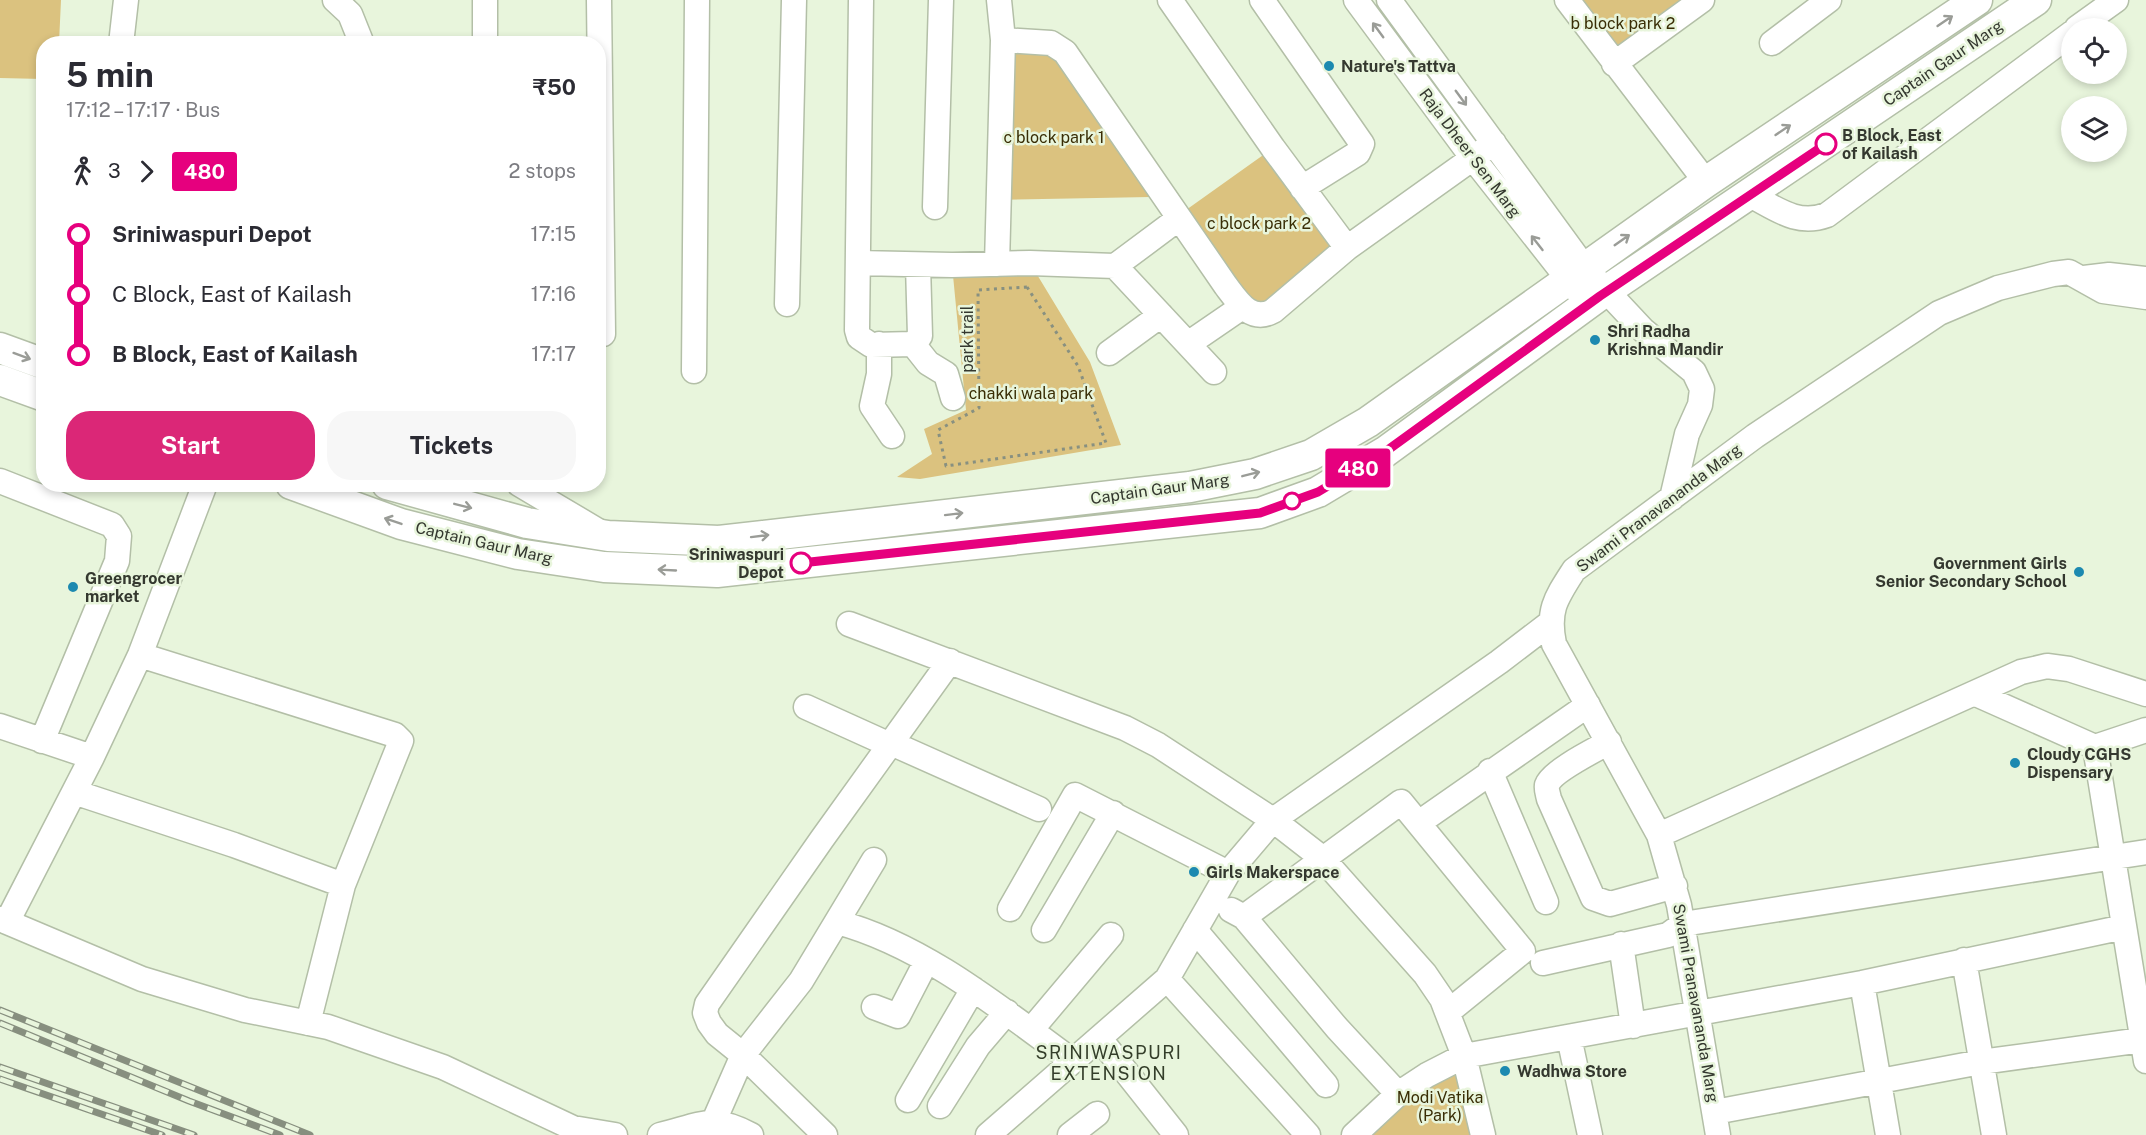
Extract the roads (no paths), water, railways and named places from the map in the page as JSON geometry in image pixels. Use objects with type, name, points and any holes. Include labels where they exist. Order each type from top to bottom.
[{"type":"main road","name":"Captain Gaur Marg","points":[[426,492],[527,523],[608,536],[719,541],[1190,487],[1255,474],[1311,455],[1368,422],[1706,182],[1977,0]]},
{"type":"main road","name":"Captain Gaur Marg","points":[[313,492],[401,524],[518,554],[604,567],[717,572],[1260,513],[1318,492],[1385,452],[1596,298],[2036,0]]},
{"type":"main road","points":[[0,348],[36,361]]},
{"type":"main road","points":[[0,380],[36,393]]},
{"type":"street","points":[[122,36],[126,0]]},
{"type":"street","points":[[335,0],[350,14],[359,36]]},
{"type":"street","points":[[485,0],[485,36]]},
{"type":"street","points":[[599,0],[599,36]]},
{"type":"street","points":[[694,371],[698,0]]},
{"type":"street","points":[[787,304],[794,0]]},
{"type":"street","points":[[861,0],[857,330],[864,342],[913,344],[920,336],[918,265]]},
{"type":"street","points":[[934,207],[941,0]]},
{"type":"street","points":[[998,264],[1003,40],[999,0]]},
{"type":"street","points":[[1170,0],[1347,248]]},
{"type":"street","points":[[1262,0],[1362,144],[1358,153],[1302,188]]},
{"type":"street","name":"Raja Dheer Sen Marg","points":[[1356,0],[1472,157],[1596,298],[1643,330],[1694,372],[1702,389],[1700,405],[1687,434],[1672,498]]},
{"type":"street","name":"Raja Dheer Sen Marg","points":[[1389,0],[1494,143],[1575,273]]},
{"type":"street","points":[[1567,0],[1706,182]]},
{"type":"street","points":[[1614,64],[1702,0]]},
{"type":"street","points":[[1772,43],[1829,0]]},
{"type":"street","points":[[2092,18],[2116,0]]},
{"type":"street","points":[[1003,40],[1052,43],[1065,52],[1242,307],[1258,315],[1273,311],[1347,248],[1494,143]]},
{"type":"street","points":[[1750,195],[1799,219],[1812,221],[1827,216],[2061,41]]},
{"type":"street","points":[[858,264],[1115,266],[1179,219]]},
{"type":"street","points":[[1115,266],[1214,372]]},
{"type":"street","name":"Swami Pranavananda Marg","points":[[1717,1123],[1675,886],[1659,835],[1554,644],[1550,622],[1555,599],[1574,570],[1878,351],[1938,313],[1998,288],[2053,273],[2070,272],[2103,291],[2146,297]]},
{"type":"street","name":"Swami Pranavananda Marg","points":[[2084,278],[2109,275],[2146,279]]},
{"type":"street","points":[[1188,344],[1242,307]]},
{"type":"street","points":[[1109,353],[1161,315]]},
{"type":"street","points":[[879,344],[879,374],[872,406],[892,436]]},
{"type":"street","points":[[913,344],[927,363],[946,374],[953,398]]},
{"type":"street","points":[[0,481],[112,525],[119,536],[117,561],[42,741]]},
{"type":"street","points":[[202,492],[140,655],[74,792],[3,920],[142,979],[245,1010],[328,1027],[443,1067],[573,1128],[615,1135]]},
{"type":"street","points":[[533,492],[608,536]]},
{"type":"street","points":[[995,1132],[1071,1060],[1100,1039],[1167,979],[1228,873],[1273,820],[1499,662],[1550,622]]},
{"type":"street","points":[[849,624],[1125,728],[1158,745],[1273,820],[1322,858],[1425,974],[1448,1012],[1464,1056],[1483,1135]]},
{"type":"street","points":[[140,655],[398,736],[400,745],[344,885],[308,1023]]},
{"type":"street","points":[[825,1135],[743,1055],[717,1034],[705,1013],[707,1004],[950,661]]},
{"type":"street","points":[[1659,835],[2021,672],[2047,666],[2069,669],[2146,694]]},
{"type":"street","points":[[1976,693],[2094,747],[2146,730]]},
{"type":"street","points":[[1420,822],[1490,771],[1588,705]]},
{"type":"street","points":[[806,707],[1039,809]]},
{"type":"street","points":[[0,726],[92,757]]},
{"type":"street","points":[[1609,742],[1556,774],[1548,783],[1547,789],[1549,799],[1593,898],[1610,904],[1675,886]]},
{"type":"street","points":[[1717,1123],[1878,1082],[1981,1062],[2144,1051],[2094,747]]},
{"type":"street","points":[[1490,771],[1546,902]]},
{"type":"street","points":[[74,792],[234,845],[344,885]]},
{"type":"street","points":[[1010,909],[1076,795],[1228,873]]},
{"type":"street","points":[[1244,917],[1401,802],[1420,822],[1523,951],[1448,1012]]},
{"type":"street","points":[[1044,930],[1113,813]]},
{"type":"street","points":[[1544,963],[1668,935],[1683,924],[2146,852]]},
{"type":"street","points":[[714,1121],[743,1055],[801,981],[874,860]]},
{"type":"street","points":[[1212,900],[1244,917],[1337,1028],[1398,1094]]},
{"type":"street","points":[[837,922],[870,931],[973,989],[1071,1060]]},
{"type":"street","points":[[1354,1135],[1398,1094],[1427,1075],[1464,1056],[1862,983],[2124,927]]},
{"type":"street","points":[[1195,930],[1326,1086]]},
{"type":"street","points":[[1030,1030],[1111,935]]},
{"type":"street","points":[[1621,944],[1633,1026]]},
{"type":"street","points":[[1964,960],[1994,1135]]},
{"type":"street","points":[[874,1007],[898,1016],[926,962]]},
{"type":"street","points":[[1167,979],[1308,1135]]},
{"type":"street","points":[[1862,983],[1888,1135]]},
{"type":"street","points":[[908,1100],[973,989]]},
{"type":"street","points":[[940,1106],[978,1046],[1006,1012]]},
{"type":"street","points":[[1569,1037],[1590,1135]]},
{"type":"street","points":[[1100,1039],[1176,1135]]},
{"type":"street","points":[[1070,1135],[1097,1114]]},
{"type":"street","points":[[660,1135],[714,1121],[724,1122],[751,1135]]},
{"type":"railway","points":[[0,1010],[310,1135]]},
{"type":"railway","points":[[0,1023],[189,1101],[280,1135]]},
{"type":"railway","points":[[0,1067],[194,1135]]},
{"type":"railway","points":[[0,1079],[162,1135]]},
{"type":"place","name":"Nature's Tattva","points":[[1329,66]]},
{"type":"place","name":"B Block, East of Kailash","points":[[1826,144]]},
{"type":"place","name":"Shri Radha Krishna Mandir","points":[[1595,340]]},
{"type":"place","name":"Sriniwaspuri Depot","points":[[801,563]]},
{"type":"place","name":"Government Girls Senior Secondary School","points":[[2079,572]]},
{"type":"place","name":"Greengrocer market","points":[[73,587]]},
{"type":"place","name":"Cloudy CGHS Dispensary","points":[[2015,763]]},
{"type":"place","name":"Girls Makerspace","points":[[1194,872]]},
{"type":"place","name":"Wadhwa Store","points":[[1505,1071]]},
{"type":"district","name":"SRINIWASPURI EXTENSION","points":[[1109,1062]]},
{"type":"park label","name":"b block park 2","points":[[1623,23]]},
{"type":"park label","name":"c block park 1","points":[[1054,137]]},
{"type":"park label","name":"c block park 2","points":[[1259,223]]},
{"type":"park label","name":"chakki wala park","points":[[1031,393]]},
{"type":"park label","name":"Modi Vatika (Park)","points":[[1440,1106]]}]
